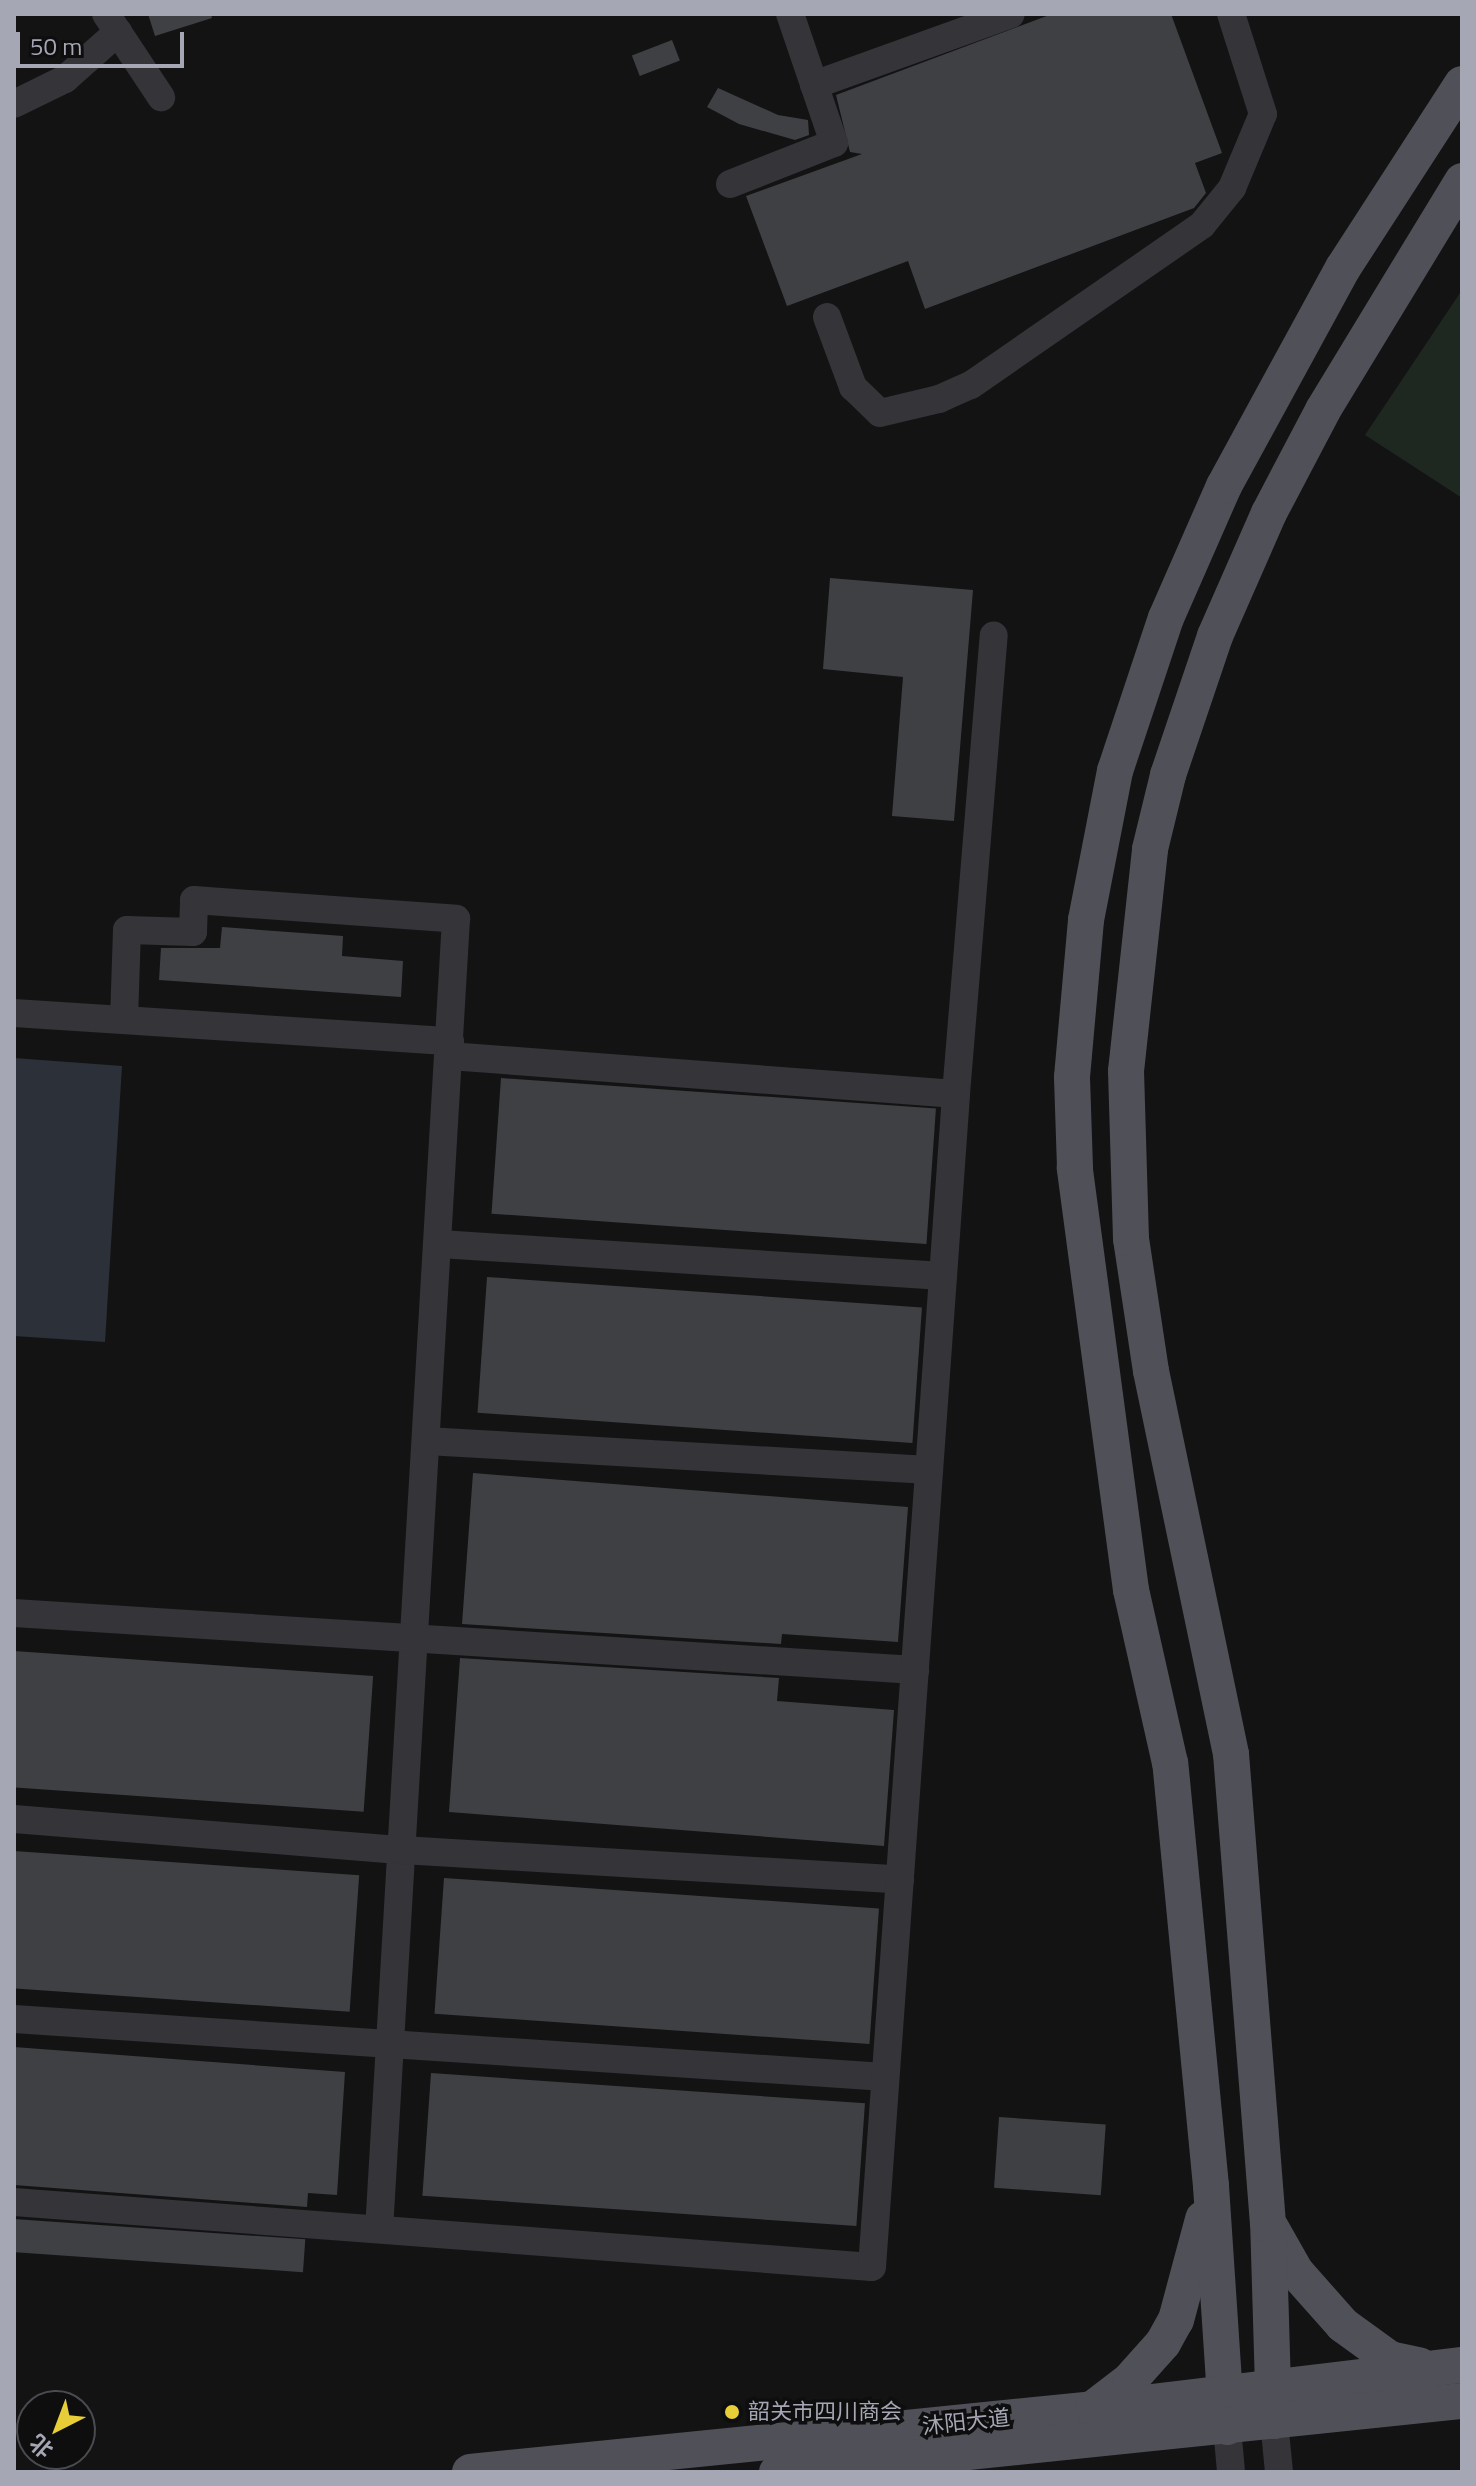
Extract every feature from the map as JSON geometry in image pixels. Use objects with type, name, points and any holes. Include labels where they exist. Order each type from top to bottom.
[{"type":"main road","points":[[1227,2427],[1211,2186],[1170,1763],[1131,1590],[1075,1168],[1072,1077],[1086,920],[1115,771],[1166,618],[1224,486],[1343,268],[1462,84]]},
{"type":"main road","points":[[1274,2421],[1268,2224],[1231,1754],[1154,1386],[1131,1239],[1126,1071],[1138,921],[1168,775],[1245,568],[1330,397],[1462,181]]},
{"type":"main road","points":[[1093,2409],[1139,2371],[1176,2320],[1211,2186]]},
{"type":"main road","points":[[1268,2224],[1296,2272],[1343,2325],[1390,2359],[1447,2366]]},
{"type":"main road","name":"沐阳大道","points":[[470,2472],[1093,2409],[1447,2366]]},
{"type":"main road","name":"沐阳大道","points":[[777,2472],[1462,2401]]},
{"type":"street","points":[[730,184],[834,143],[790,14]]},
{"type":"street","points":[[814,85],[1011,14]]},
{"type":"street","points":[[827,317],[853,387],[880,413],[971,385],[1191,233],[1232,188],[1263,114],[1231,14]]},
{"type":"street","points":[[14,104],[65,79],[112,23],[161,97]]},
{"type":"street","points":[[14,2202],[872,2267],[956,1094],[994,636]]},
{"type":"street","points":[[124,1020],[127,930],[193,932],[194,900],[456,919],[440,1244],[379,2229]]},
{"type":"street","points":[[14,1013],[124,1020],[956,1094]]},
{"type":"street","points":[[440,1244],[943,1276]]},
{"type":"street","points":[[426,1441],[929,1470]]},
{"type":"street","points":[[14,1613],[915,1670]]},
{"type":"street","points":[[14,1819],[402,1850],[900,1880]]},
{"type":"street","points":[[14,2019],[885,2077]]},
{"type":"street","points":[[1274,2421],[1279,2472]]},
{"type":"street","points":[[1227,2427],[1231,2472]]},
{"type":"shaded area","points":[[1462,290],[1462,498],[1365,435]]},
{"type":"shaded area","points":[[14,1058],[122,1066],[105,1342],[14,1336]]},
{"type":"building","points":[[148,14],[211,14],[212,18],[155,36]]},
{"type":"building","points":[[1052,14],[1171,14],[1222,153],[1195,163],[1206,193],[1194,208],[925,309],[908,261],[787,306],[746,196],[862,154],[850,152],[836,95]]},
{"type":"building","points":[[672,40],[680,61],[640,76],[632,55]]},
{"type":"building","points":[[718,88],[778,115],[808,120],[809,135],[795,140],[739,124],[707,107]]},
{"type":"building","points":[[830,578],[973,590],[954,821],[892,816],[903,677],[823,669]]},
{"type":"building","points":[[222,927],[343,936],[342,956],[403,961],[401,997],[159,980],[161,948],[220,948]]},
{"type":"building","points":[[501,1078],[936,1108],[926,1244],[492,1214]]},
{"type":"building","points":[[487,1277],[922,1307],[912,1443],[478,1413]]},
{"type":"building","points":[[473,1473],[908,1507],[898,1642],[782,1634],[781,1644],[462,1624]]},
{"type":"building","points":[[14,1651],[373,1676],[364,1812],[14,1787]]},
{"type":"building","points":[[460,1658],[779,1678],[777,1701],[894,1710],[884,1846],[449,1812]]},
{"type":"building","points":[[14,1851],[359,1875],[350,2012],[14,1988]]},
{"type":"building","points":[[444,1878],[879,1908],[869,2044],[435,2014]]},
{"type":"building","points":[[14,2047],[345,2072],[337,2195],[308,2193],[307,2207],[14,2185]]},
{"type":"building","points":[[431,2073],[865,2103],[856,2226],[422,2196]]},
{"type":"building","points":[[999,2117],[1106,2124],[1101,2195],[994,2188]]},
{"type":"building","points":[[14,2219],[305,2239],[303,2272],[14,2252]]},
{"type":"place","name":"韶关市四川商会","points":[[732,2412]]}]
